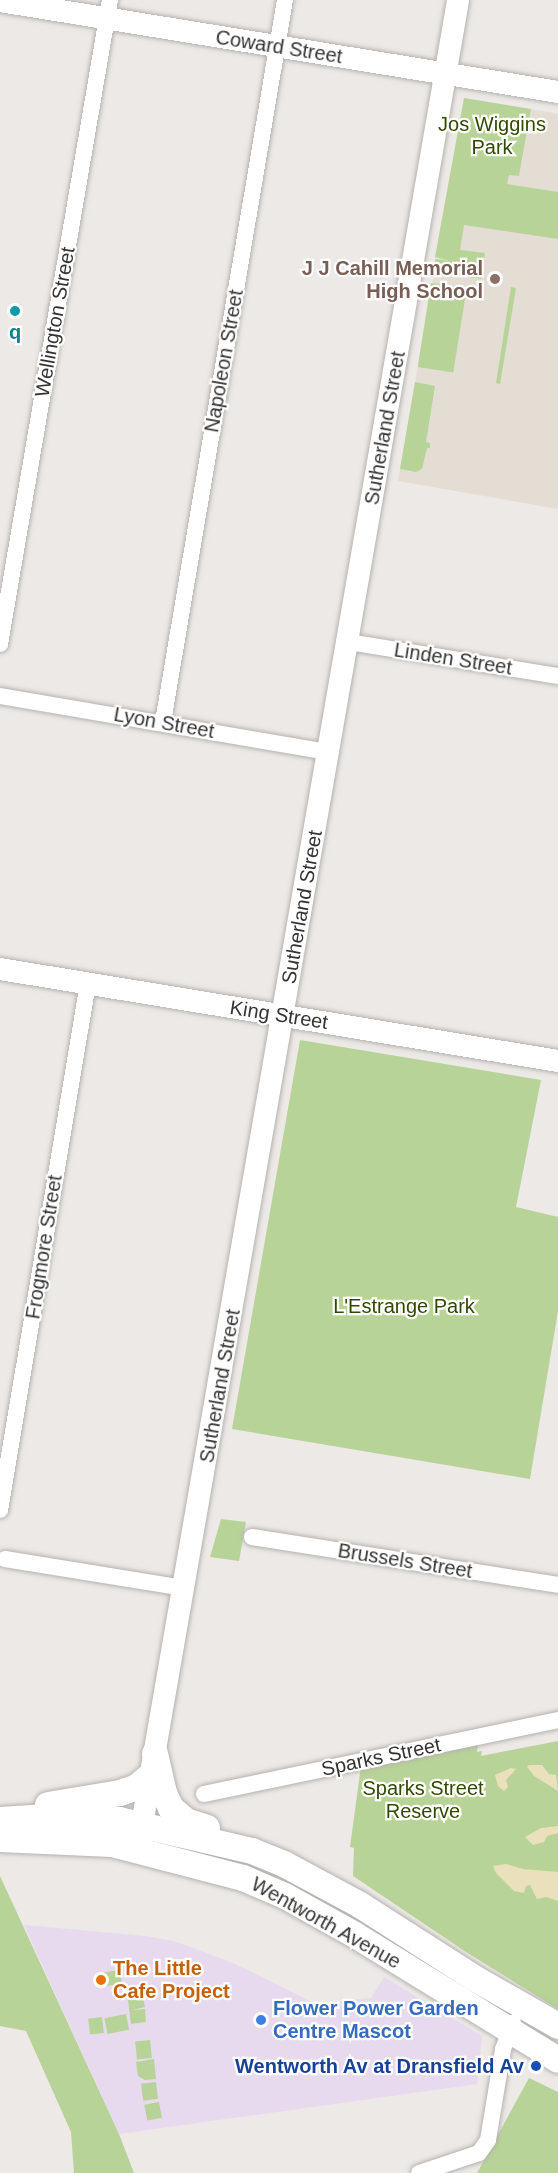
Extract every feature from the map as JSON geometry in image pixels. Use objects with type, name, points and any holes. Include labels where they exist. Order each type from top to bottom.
[{"type":"main road","points":[[1,1826],[49,1805],[131,1789],[153,1765],[171,1808],[186,1821],[222,1833],[252,1851]]},
{"type":"main road","name":"Wentworth Avenue","points":[[1,1826],[82,1817],[143,1824],[252,1851],[284,1864],[360,1905],[521,2006],[558,2026]]},
{"type":"main road","name":"Wentworth Avenue","points":[[1,1826],[138,1849],[243,1878],[285,1896],[355,1935],[558,2060]]},
{"type":"street","name":"Napoleon Street","points":[[163,722],[285,0]]},
{"type":"street","name":"Sutherland Street","points":[[138,1849],[284,1016],[458,0]]},
{"type":"street","name":"Coward Street","points":[[0,1],[109,9],[277,48],[558,92]]},
{"type":"street","name":"Wellington Street","points":[[0,644],[109,9]]},
{"type":"street","name":"Linden Street","points":[[348,642],[558,676]]},
{"type":"street","name":"Lyon Street","points":[[0,696],[329,752]]},
{"type":"street","name":"King Street","points":[[0,969],[558,1061]]},
{"type":"street","name":"Frogmore Street","points":[[0,1510],[88,983]]},
{"type":"street","name":"Brussels Street","points":[[252,1537],[558,1585]]},
{"type":"street","points":[[2,1558],[184,1588]]},
{"type":"street","name":"Sparks Street","points":[[204,1794],[558,1720]]},
{"type":"street","points":[[419,2173],[479,2153],[488,2140],[509,2031],[521,2006]]},
{"type":"shaded area","name":"J J Cahill Memorial High School","points":[[531,109],[558,114],[558,509],[398,481],[453,165],[519,176]]},
{"type":"shaded area","name":"Flower Power Garden Centre Mascot","points":[[24,1925],[146,1936],[177,1942],[233,1963],[316,2004],[371,1998],[384,1977],[482,2036],[477,2084],[119,2134]]},
{"type":"green space","name":"Jos Wiggins Park","points":[[464,98],[531,109],[519,176],[509,175],[507,184],[558,192],[558,239],[464,225],[460,250],[485,253],[481,279],[434,271],[435,259],[451,261],[435,257]]},
{"type":"green space","points":[[431,283],[467,289],[453,373],[418,367]]},
{"type":"green space","points":[[511,287],[516,288],[500,384],[496,383]]},
{"type":"green space","points":[[415,382],[435,386],[426,442],[430,443],[430,448],[427,448],[422,469],[416,472],[400,469]]},
{"type":"green space","name":"L'Estrange Park","points":[[300,1040],[541,1080],[516,1207],[558,1217],[558,1311],[530,1479],[232,1429]]},
{"type":"green space","points":[[221,1519],[246,1522],[239,1561],[210,1557]]},
{"type":"green space","name":"Sparks Street Reserve","points":[[558,1741],[558,2009],[466,1952],[353,1876],[354,1848],[350,1847],[361,1766],[478,1744],[477,1752],[482,1751],[481,1756]]},
{"type":"green space","points":[[0,1876],[119,2134],[134,2173],[74,2173],[71,2132],[26,2031],[0,2026]]},
{"type":"green space","points":[[120,1970],[122,1984],[101,1987],[99,1973]]},
{"type":"green space","points":[[143,1998],[145,2007],[132,2010],[145,2009],[146,2022],[131,2024],[128,2000]]},
{"type":"green space","points":[[126,2014],[129,2030],[107,2034],[104,2018]]},
{"type":"green space","points":[[102,2017],[104,2033],[90,2035],[88,2019]]},
{"type":"green space","points":[[150,2040],[152,2058],[137,2059],[135,2042]]},
{"type":"green space","points":[[154,2059],[156,2079],[145,2080],[138,2076],[136,2062]]},
{"type":"green space","points":[[529,2078],[558,2092],[558,2173],[477,2173]]},
{"type":"green space","points":[[156,2082],[158,2099],[143,2101],[141,2084]]},
{"type":"green space","points":[[159,2102],[162,2118],[147,2121],[144,2105]]},
{"type":"sand","points":[[542,1765],[549,1774],[556,1775],[558,1791],[534,1776],[527,1767]]},
{"type":"sand","points":[[511,1768],[516,1769],[506,1780],[508,1787],[504,1791],[498,1786],[495,1775]]},
{"type":"sand","points":[[558,1826],[558,1833],[547,1836],[544,1842],[533,1845],[525,1837],[541,1828]]},
{"type":"sand","points":[[506,1864],[523,1869],[558,1872],[558,1901],[546,1897],[537,1899],[530,1885],[526,1886],[524,1893],[514,1891],[496,1873],[493,1866]]},
{"type":"place","name":"J J Cahill Memorial High School","points":[[495,279]]},
{"type":"place","name":"q","points":[[15,311]]},
{"type":"place","name":"The Little Cafe Project","points":[[101,1980]]},
{"type":"place","name":"Flower Power Garden Centre Mascot","points":[[261,2020]]},
{"type":"place","name":"Wentworth Av at Dransfield Av","points":[[536,2066]]}]
